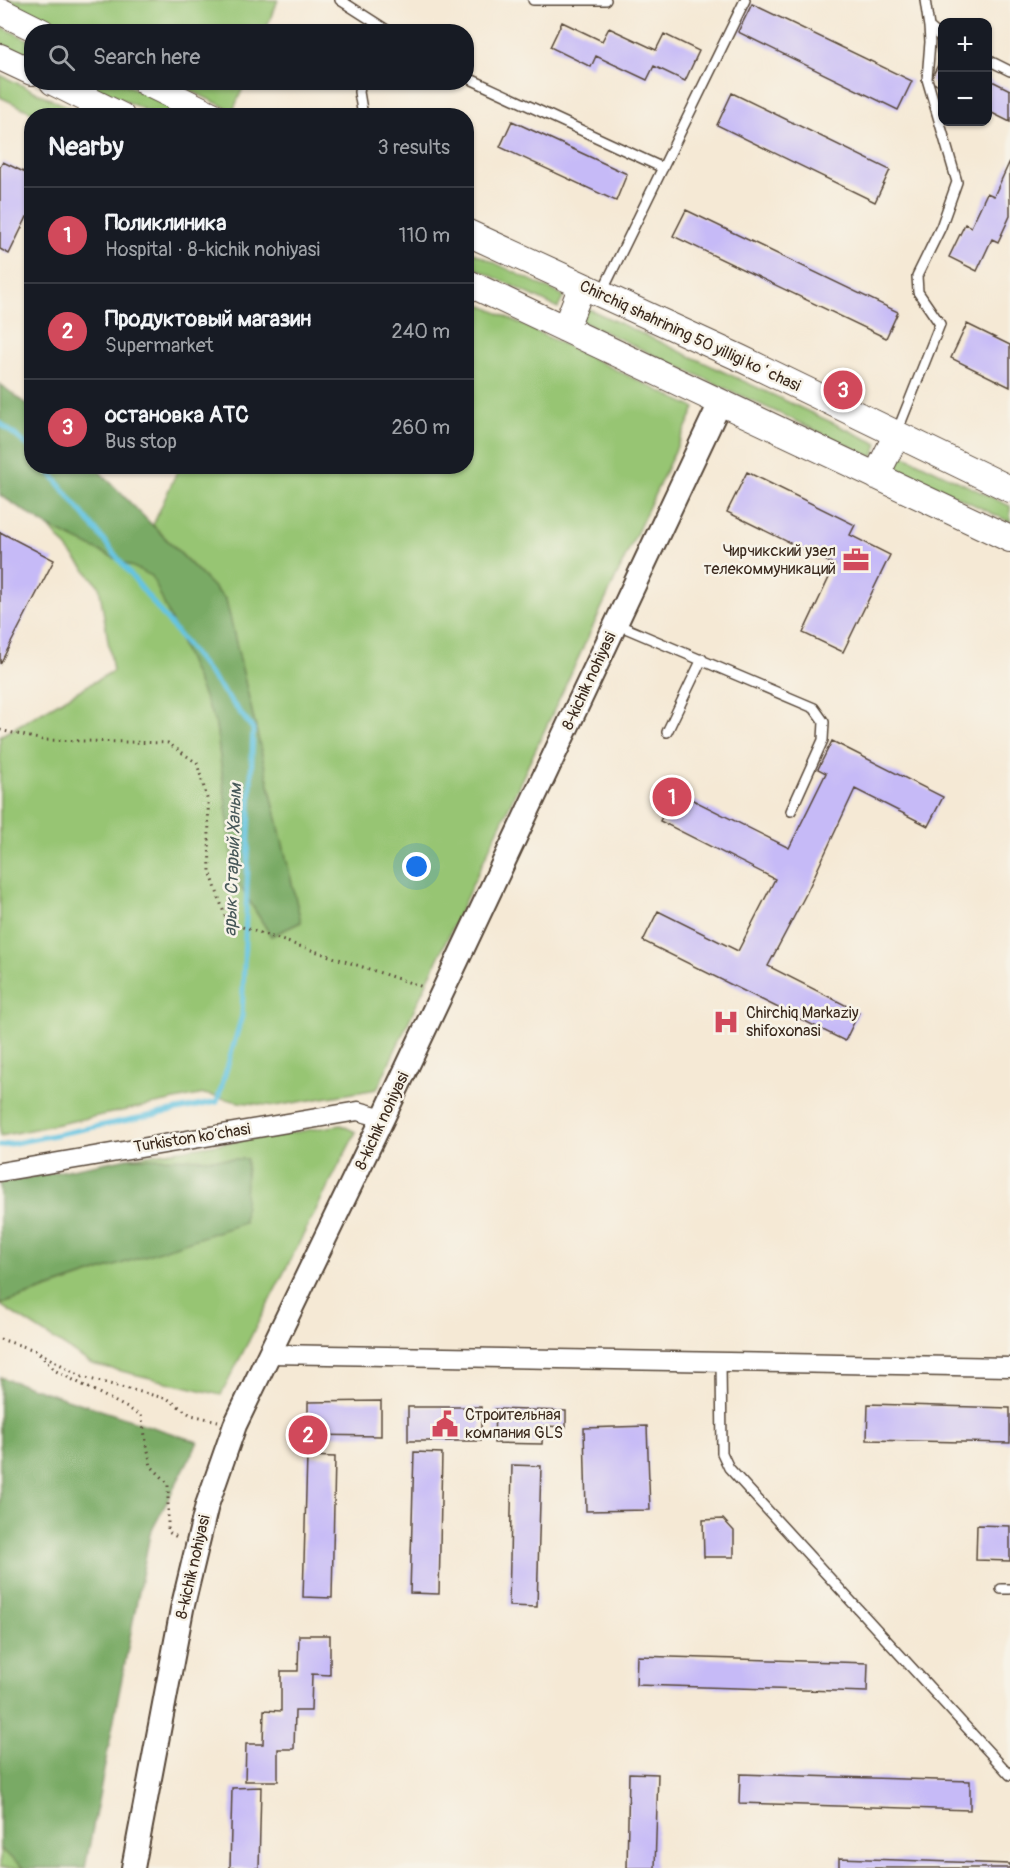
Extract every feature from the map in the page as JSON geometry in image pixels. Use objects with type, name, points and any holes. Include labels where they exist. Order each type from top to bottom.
[{"type":"main road","points":[[0,11],[26,24]]},
{"type":"main road","points":[[0,57],[24,68]]},
{"type":"main road","points":[[69,90],[105,108]]},
{"type":"main road","points":[[161,90],[198,108]]},
{"type":"main road","name":"Chirchiq shahrining 50 yilligi koʻchasi","points":[[474,236],[1010,489]]},
{"type":"main road","points":[[474,286],[720,404],[1010,539]]},
{"type":"main road","points":[[565,329],[592,290]]},
{"type":"main road","points":[[876,476],[897,434]]},
{"type":"street","name":"8-kichik nohiyasi","points":[[133,1868],[182,1609],[196,1548],[207,1505],[235,1425],[383,1118],[720,404]]},
{"type":"street","name":"Turkiston ko‘chasi","points":[[0,1172],[358,1111],[383,1118]]},
{"type":"street","points":[[270,1354],[1010,1367]]},
{"type":"lane","points":[[340,0],[377,24]]},
{"type":"lane","points":[[533,0],[606,0]]},
{"type":"lane","points":[[592,290],[663,168],[745,0]]},
{"type":"lane","points":[[897,434],[940,324],[918,292],[917,276],[941,227],[957,182],[927,79],[930,42],[925,0]]},
{"type":"lane","points":[[929,27],[938,35]]},
{"type":"lane","points":[[992,62],[1010,71]]},
{"type":"lane","points":[[474,81],[663,168]]},
{"type":"lane","points":[[359,90],[362,108]]},
{"type":"lane","points":[[616,624],[814,708],[824,722],[823,740],[791,811]]},
{"type":"lane","points":[[667,732],[702,659]]},
{"type":"lane","points":[[721,1361],[722,1453],[729,1468],[1010,1775]]},
{"type":"path","points":[[0,730],[43,740],[168,743],[197,763],[208,801],[210,871],[227,922],[442,993]]},
{"type":"path","points":[[0,1339],[35,1350],[82,1377],[168,1399],[190,1415],[235,1425]]},
{"type":"path","points":[[35,1350],[56,1371],[141,1415],[151,1466],[168,1483],[168,1532],[196,1548]]},
{"type":"green space","points":[[7,0],[278,0],[268,24],[57,24]]},
{"type":"green space","points":[[0,26],[24,38],[24,55],[0,43]]},
{"type":"green space","points":[[0,75],[24,86],[24,90],[32,90],[70,108],[24,108],[0,97]]},
{"type":"green space","points":[[101,90],[138,90],[178,108],[140,108]]},
{"type":"green space","points":[[190,90],[242,90],[234,108],[227,108]]},
{"type":"green space","points":[[474,253],[564,296],[558,308],[474,267]]},
{"type":"green space","points":[[474,301],[695,408],[377,1089],[275,1106],[239,1102],[204,1094],[0,1136],[0,736],[113,671],[99,586],[49,527],[153,564],[216,725],[235,878],[271,936],[301,922],[226,600],[153,525],[176,474],[474,474]]},
{"type":"green space","points":[[587,308],[878,444],[873,457],[581,321]]},
{"type":"green space","points":[[0,384],[24,403],[24,474],[102,474],[226,600],[301,922],[271,936],[235,878],[216,725],[152,576],[49,527],[0,495]]},
{"type":"green space","points":[[901,454],[1010,506],[1010,522],[895,467]]},
{"type":"green space","points":[[341,1125],[356,1132],[221,1395],[92,1364],[0,1305],[244,1222],[128,1158]]},
{"type":"green space","points":[[128,1158],[247,1159],[244,1223],[0,1304],[0,1183]]},
{"type":"green space","points":[[0,1377],[198,1442],[150,1534],[85,1868],[24,1868],[0,1849]]},
{"type":"green space","points":[[0,1849],[24,1868],[0,1868]]},
{"type":"building","points":[[752,4],[912,81],[898,110],[738,32]]},
{"type":"building","points":[[562,22],[602,41],[609,28],[656,50],[664,34],[699,51],[685,81],[654,66],[647,80],[596,56],[591,67],[550,47]]},
{"type":"building","points":[[938,65],[938,86],[930,81]]},
{"type":"building","points":[[992,81],[1010,90],[1010,122],[992,113]]},
{"type":"building","points":[[732,93],[890,170],[875,202],[717,125]]},
{"type":"building","points":[[512,121],[627,174],[616,201],[500,147]]},
{"type":"building","points":[[1010,161],[1010,216],[998,242],[992,239],[977,271],[949,257],[965,224],[971,227],[987,193],[994,196]]},
{"type":"building","points":[[3,162],[24,172],[24,223],[9,254],[0,249],[0,167]]},
{"type":"building","points":[[686,210],[898,312],[886,338],[673,236]]},
{"type":"building","points":[[967,324],[1010,345],[1010,387],[951,358]]},
{"type":"building","name":"Чирчикский узел телекоммуникаций","points":[[747,472],[855,525],[850,535],[890,555],[843,652],[803,633],[835,565],[727,512]]},
{"type":"building","points":[[0,532],[54,560],[0,664]]},
{"type":"building","points":[[832,741],[943,797],[928,826],[855,789],[806,894],[768,966],[859,1012],[845,1041],[643,941],[658,911],[738,951],[775,879],[660,821],[675,791],[789,848],[826,773],[818,769]]},
{"type":"building","points":[[381,1401],[381,1436],[308,1435],[308,1402]]},
{"type":"building","points":[[868,1404],[1010,1408],[1010,1443],[867,1440]]},
{"type":"building","points":[[408,1407],[481,1407],[481,1441],[408,1441]]},
{"type":"building","points":[[495,1409],[566,1411],[566,1427],[543,1426],[542,1444],[494,1443]]},
{"type":"building","points":[[647,1426],[650,1510],[586,1511],[584,1428]]},
{"type":"building","points":[[414,1452],[442,1453],[439,1594],[410,1593]]},
{"type":"building","points":[[307,1456],[335,1457],[332,1598],[303,1597]]},
{"type":"building","points":[[512,1465],[541,1466],[537,1607],[509,1606]]},
{"type":"building","points":[[723,1519],[734,1531],[734,1557],[704,1557],[703,1520]]},
{"type":"building","points":[[977,1525],[1010,1526],[1010,1561],[976,1560]]},
{"type":"building","points":[[299,1635],[330,1635],[330,1675],[312,1674],[311,1711],[295,1711],[294,1749],[278,1749],[278,1781],[245,1781],[246,1744],[263,1744],[264,1710],[281,1711],[281,1671],[298,1671]]},
{"type":"building","points":[[637,1656],[868,1663],[867,1692],[636,1685]]},
{"type":"building","points":[[629,1773],[658,1774],[655,1868],[627,1868]]},
{"type":"building","points":[[740,1774],[970,1781],[970,1810],[739,1803]]},
{"type":"building","points":[[261,1787],[259,1868],[230,1868],[232,1788]]},
{"type":"building","points":[[839,1858],[1010,1864],[1010,1868],[839,1868]]},
{"type":"waterway","name":"арык Старый Ханым","points":[[0,423],[24,442]]},
{"type":"waterway","name":"арык Старый Ханым","points":[[0,1146],[217,1102],[242,1016],[253,729],[51,474]]},
{"type":"place","name":"остановка АТС","points":[[843,390]]},
{"type":"place","name":"Чирчикский узел телекоммуникаций","points":[[856,560]]},
{"type":"place","name":"Поликлиника","points":[[672,797]]},
{"type":"place","name":"Chirchiq Markaziy shifoxonasi","points":[[726,1022]]},
{"type":"place","name":"Строительная компания GLS","points":[[445,1424]]},
{"type":"place","name":"Продуктовый магазин","points":[[308,1435]]}]
